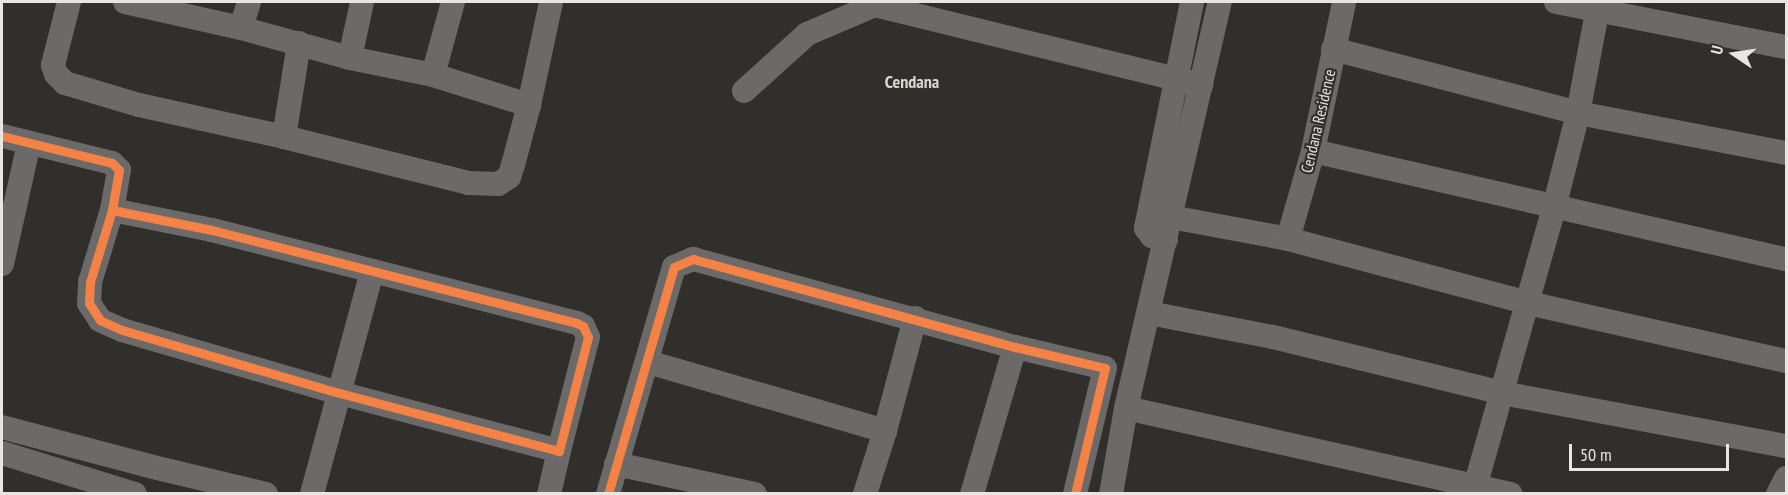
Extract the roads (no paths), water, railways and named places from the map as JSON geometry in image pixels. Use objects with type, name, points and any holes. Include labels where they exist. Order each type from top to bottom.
[{"type":"street","points":[[69,2],[53,64],[56,75],[66,83],[98,94],[468,183],[498,184],[509,177],[529,105],[551,2]]},
{"type":"street","points":[[124,2],[153,5],[350,58],[433,75],[529,105]]},
{"type":"street","points":[[241,28],[249,2]]},
{"type":"street","points":[[350,58],[362,2]]},
{"type":"street","points":[[433,75],[453,2]]},
{"type":"street","points":[[1192,2],[1146,228],[1152,236],[1168,229],[1288,239],[1528,303],[1786,361]]},
{"type":"street","points":[[1111,494],[1126,408],[1220,2]]},
{"type":"street","name":"Cendana Residence","points":[[1288,239],[1313,151],[1344,2]]},
{"type":"street","points":[[1557,2],[1598,6],[1786,47]]},
{"type":"street","points":[[744,91],[807,34],[875,5],[1176,77],[1201,85]]},
{"type":"street","points":[[1474,490],[1554,208],[1578,112],[1598,6]]},
{"type":"street","points":[[284,137],[299,43]]},
{"type":"street","points":[[1333,50],[1578,112],[1786,153]]},
{"type":"street","points":[[2,136],[112,163],[119,171],[112,210],[90,282],[89,303],[100,320],[122,330],[339,393],[559,451]]},
{"type":"street","points":[[2,264],[29,143]]},
{"type":"street","points":[[1313,151],[1554,208],[1786,259]]},
{"type":"street","points":[[112,210],[212,230],[561,316],[583,327],[588,337],[585,358],[549,494]]},
{"type":"street","points":[[609,494],[674,267],[693,259],[1015,347],[1105,368],[1075,494]]},
{"type":"street","points":[[312,494],[372,271]]},
{"type":"street","points":[[1149,313],[1273,337],[1502,393],[1786,446]]},
{"type":"street","points":[[865,494],[915,318]]},
{"type":"street","points":[[972,494],[1015,347]]},
{"type":"street","points":[[648,362],[885,430]]},
{"type":"street","points":[[1126,408],[1474,490],[1509,494]]},
{"type":"street","points":[[2,427],[266,494]]},
{"type":"street","points":[[2,453],[135,494]]},
{"type":"street","points":[[616,464],[755,494]]},
{"type":"street","points":[[144,494],[153,467]]},
{"type":"street","points":[[1778,494],[1786,478]]},
{"type":"district","name":"Cendana","points":[[912,82]]}]
